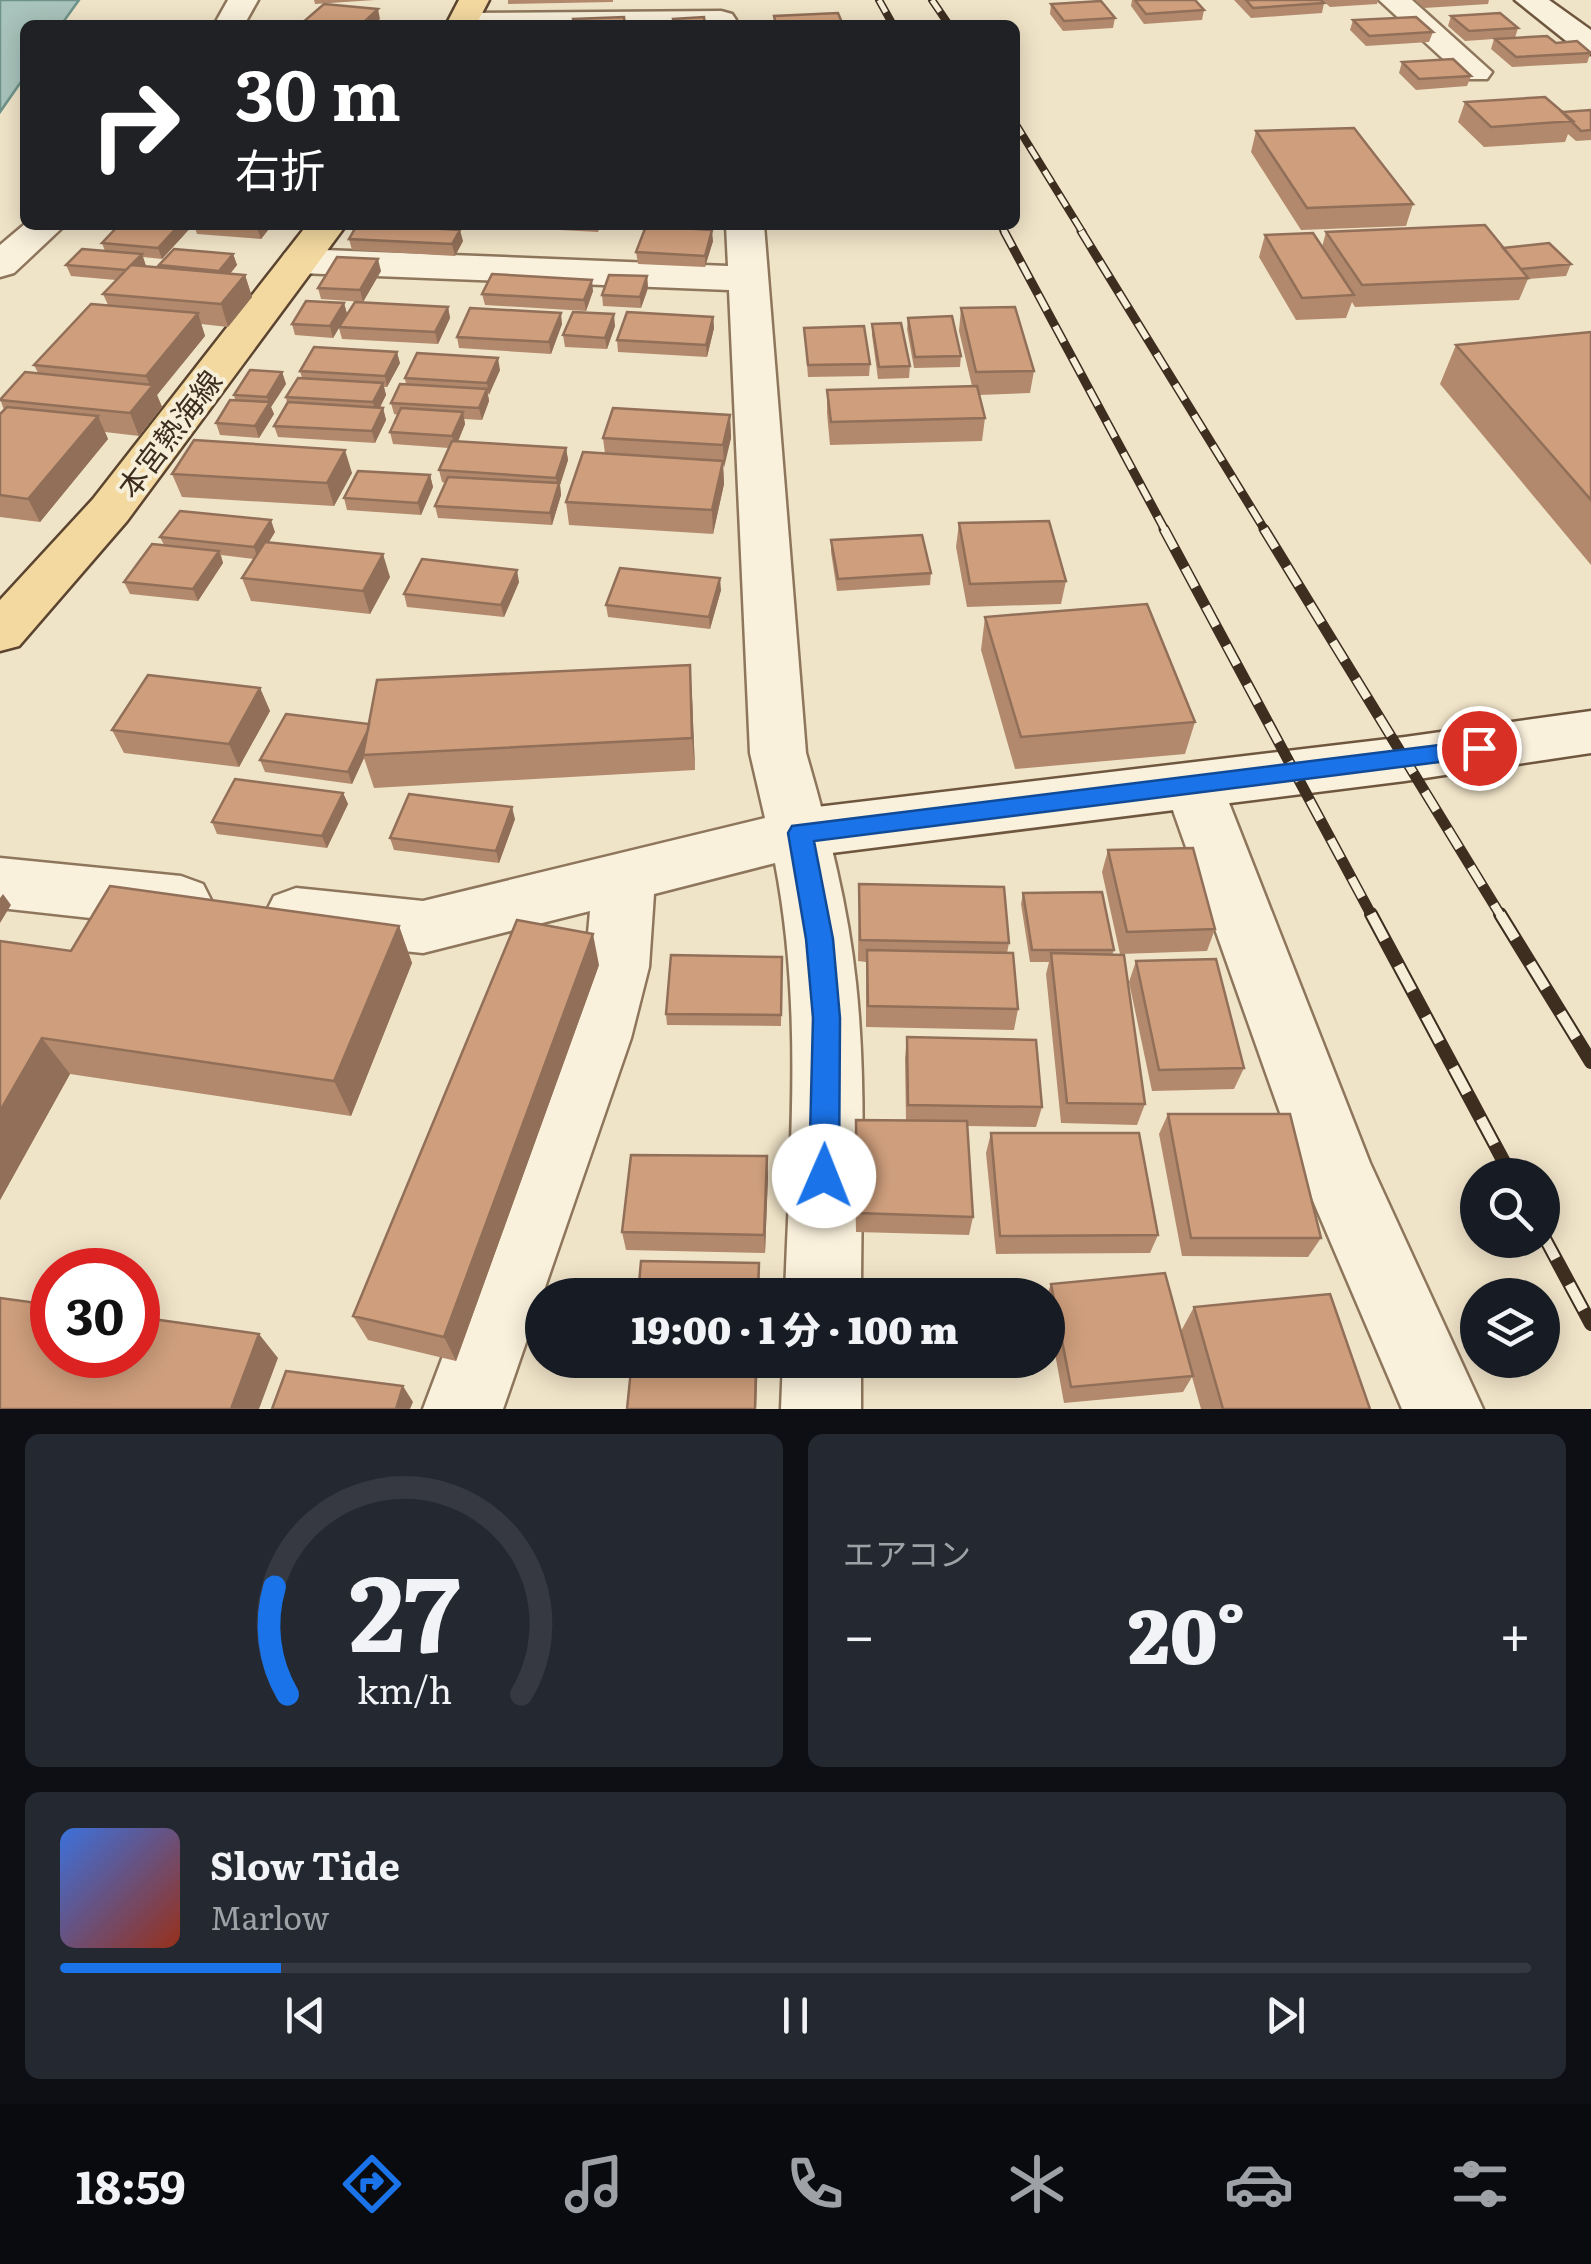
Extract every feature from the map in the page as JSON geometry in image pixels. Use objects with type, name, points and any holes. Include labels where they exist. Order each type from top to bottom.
[{"type":"main road","name":"本宮熱海線","points":[[0,633],[110,510],[323,230]]},
{"type":"street","points":[[1394,0],[1476,72]]},
{"type":"street","points":[[1530,0],[1591,45]]},
{"type":"street","points":[[466,16],[721,15]]},
{"type":"street","points":[[0,266],[40,230]]},
{"type":"street","points":[[299,261],[747,252],[778,754],[800,833],[820,939],[826,1018],[823,1278]]},
{"type":"street","points":[[0,883],[423,927],[800,833],[1591,732]]},
{"type":"street","points":[[1193,784],[1338,1175],[1443,1409]]},
{"type":"street","points":[[462,1409],[597,1038],[617,967],[624,877]]},
{"type":"street","points":[[821,1409],[822,1378]]},
{"type":"water","points":[[0,0],[79,0],[65,20],[20,20],[20,83],[0,112]]},
{"type":"building","points":[[1135,0],[1195,0],[1204,10],[1146,14]]},
{"type":"building","points":[[1246,0],[1321,0],[1324,3],[1253,8]]},
{"type":"building","points":[[1101,1],[1115,18],[1064,21],[1051,4]]},
{"type":"building","points":[[324,4],[378,9],[366,20],[305,20]]},
{"type":"building","points":[[838,13],[841,20],[775,20],[774,16]]},
{"type":"building","points":[[1500,13],[1518,28],[1469,31],[1451,16]]},
{"type":"building","points":[[624,17],[624,20],[573,20]]},
{"type":"building","points":[[1416,17],[1433,32],[1369,36],[1353,20]]},
{"type":"building","points":[[1547,36],[1556,43],[1577,41],[1591,53],[1516,57],[1495,39]]},
{"type":"building","points":[[1453,59],[1471,76],[1419,79],[1402,62]]},
{"type":"building","points":[[1545,97],[1573,121],[1491,127],[1465,102]]},
{"type":"building","points":[[1591,110],[1591,130],[1581,131],[1562,112]]},
{"type":"building","points":[[1354,128],[1413,204],[1307,208],[1256,131]]},
{"type":"building","points":[[1485,225],[1528,278],[1362,285],[1326,232]]},
{"type":"building","points":[[114,230],[174,230],[158,248],[102,243]]},
{"type":"building","points":[[354,230],[460,230],[452,244],[349,239]]},
{"type":"building","points":[[644,230],[712,230],[705,256],[636,252]]},
{"type":"building","points":[[1313,233],[1354,295],[1302,298],[1265,235]]},
{"type":"building","points":[[1549,243],[1571,264],[1521,269],[1503,248]]},
{"type":"building","points":[[82,249],[142,254],[126,270],[66,265]]},
{"type":"building","points":[[174,249],[233,254],[219,271],[159,265]]},
{"type":"building","points":[[337,257],[378,259],[360,290],[318,288]]},
{"type":"building","points":[[131,265],[245,275],[221,304],[103,294]]},
{"type":"building","points":[[492,274],[592,280],[584,300],[482,294]]},
{"type":"building","points":[[609,275],[647,276],[640,297],[602,295]]},
{"type":"building","points":[[306,301],[344,303],[330,326],[292,324]]},
{"type":"building","points":[[355,302],[448,307],[435,332],[339,327]]},
{"type":"building","points":[[91,304],[198,313],[146,376],[34,365]]},
{"type":"building","points":[[1015,307],[1034,371],[976,372],[961,308]]},
{"type":"building","points":[[470,308],[561,313],[549,342],[457,337]]},
{"type":"building","points":[[573,312],[614,314],[605,338],[563,335]]},
{"type":"building","points":[[627,312],[713,317],[706,345],[617,340]]},
{"type":"building","points":[[952,316],[961,356],[915,357],[908,318]]},
{"type":"building","points":[[901,323],[910,366],[879,367],[872,324]]},
{"type":"building","points":[[864,326],[870,364],[808,365],[804,328]]},
{"type":"building","points":[[1591,332],[1591,500],[1456,345]]},
{"type":"building","points":[[314,347],[397,352],[385,376],[300,371]]},
{"type":"building","points":[[417,353],[498,358],[487,383],[405,378]]},
{"type":"building","points":[[250,370],[282,372],[267,397],[234,395]]},
{"type":"building","points":[[25,372],[153,385],[130,413],[0,400]]},
{"type":"building","points":[[298,378],[383,383],[373,402],[286,397]]},
{"type":"building","points":[[400,384],[487,389],[479,408],[391,403]]},
{"type":"building","points":[[977,386],[985,418],[831,422],[827,390]]},
{"type":"building","points":[[230,400],[270,402],[255,426],[216,423]]},
{"type":"building","points":[[288,402],[383,408],[372,431],[274,426]]},
{"type":"building","points":[[7,407],[98,416],[28,499],[0,495],[0,414]]},
{"type":"building","points":[[401,408],[463,412],[452,436],[390,432]]},
{"type":"building","points":[[613,408],[730,415],[723,445],[603,438]]},
{"type":"building","points":[[194,440],[345,450],[327,483],[172,474]]},
{"type":"building","points":[[452,441],[566,448],[556,478],[439,470]]},
{"type":"building","points":[[583,452],[723,461],[712,510],[566,502]]},
{"type":"building","points":[[358,471],[430,475],[418,503],[344,498]]},
{"type":"building","points":[[448,477],[559,483],[550,513],[435,506]]},
{"type":"building","points":[[180,511],[271,520],[254,547],[160,537]]},
{"type":"building","points":[[1049,521],[1066,581],[970,584],[959,523]]},
{"type":"building","points":[[922,535],[931,573],[838,579],[831,540]]},
{"type":"building","points":[[265,542],[383,554],[363,591],[242,578]]},
{"type":"building","points":[[152,544],[219,551],[193,589],[124,582]]},
{"type":"building","points":[[422,559],[517,570],[501,605],[404,594]]},
{"type":"building","points":[[620,568],[720,578],[709,617],[606,605]]},
{"type":"building","points":[[1147,604],[1195,722],[1021,737],[985,617]]},
{"type":"building","points":[[690,665],[692,738],[363,755],[377,680]]},
{"type":"building","points":[[148,675],[260,688],[229,744],[112,730]]},
{"type":"building","points":[[286,714],[369,724],[348,772],[260,760]]},
{"type":"building","points":[[235,779],[343,793],[322,836],[212,822]]},
{"type":"building","points":[[409,794],[512,807],[496,851],[390,838]]},
{"type":"building","points":[[1193,848],[1215,929],[1127,932],[1108,850]]},
{"type":"building","points":[[859,884],[1004,887],[1009,943],[860,940]]},
{"type":"building","points":[[110,886],[399,926],[334,1081],[42,1038],[0,1111],[0,941],[71,951]]},
{"type":"building","points":[[1102,892],[1114,950],[1032,950],[1023,893]]},
{"type":"building","points":[[517,920],[593,934],[444,1337],[353,1316]]},
{"type":"building","points":[[867,950],[1013,953],[1018,1009],[868,1006]]},
{"type":"building","points":[[1051,953],[1124,955],[1145,1104],[1067,1103]]},
{"type":"building","points":[[671,955],[782,957],[781,1015],[666,1014]]},
{"type":"building","points":[[1216,959],[1244,1068],[1159,1070],[1136,961]]},
{"type":"building","points":[[907,1037],[1036,1040],[1042,1107],[908,1105]]},
{"type":"building","points":[[1168,1114],[1290,1114],[1321,1238],[1191,1238]]},
{"type":"building","points":[[856,1120],[967,1121],[973,1217],[857,1213]]},
{"type":"building","points":[[991,1133],[1139,1133],[1158,1235],[1000,1236]]},
{"type":"building","points":[[631,1155],[767,1156],[764,1235],[622,1232]]},
{"type":"building","points":[[641,1261],[759,1263],[759,1278],[640,1278]]},
{"type":"building","points":[[1165,1273],[1193,1376],[1071,1387],[1065,1356],[1065,1283]]},
{"type":"building","points":[[1330,1294],[1370,1409],[1223,1409],[1194,1307]]},
{"type":"building","points":[[0,1298],[30,1302],[30,1378],[160,1378],[160,1320],[259,1334],[231,1409],[0,1409]]},
{"type":"building","points":[[286,1371],[403,1386],[396,1409],[272,1409]]},
{"type":"building","points":[[630,1378],[756,1378],[755,1409],[627,1409]]},
{"type":"railway","points":[[879,0],[890,20]]},
{"type":"railway","points":[[932,0],[946,20]]},
{"type":"railway","points":[[1020,131],[1083,233]]},
{"type":"railway","points":[[1004,231],[1166,532]]},
{"type":"railway","points":[[1081,231],[1266,532]]},
{"type":"railway","points":[[1164,529],[1372,916]]},
{"type":"railway","points":[[1264,529],[1501,916]]},
{"type":"railway","points":[[1371,914],[1502,1158]]},
{"type":"railway","points":[[1500,914],[1591,1062]]},
{"type":"railway","points":[[1555,1258],[1591,1324]]},
{"type":"route","points":[[824,1176],[826,1018],[820,939],[800,833],[1479,748]]}]
